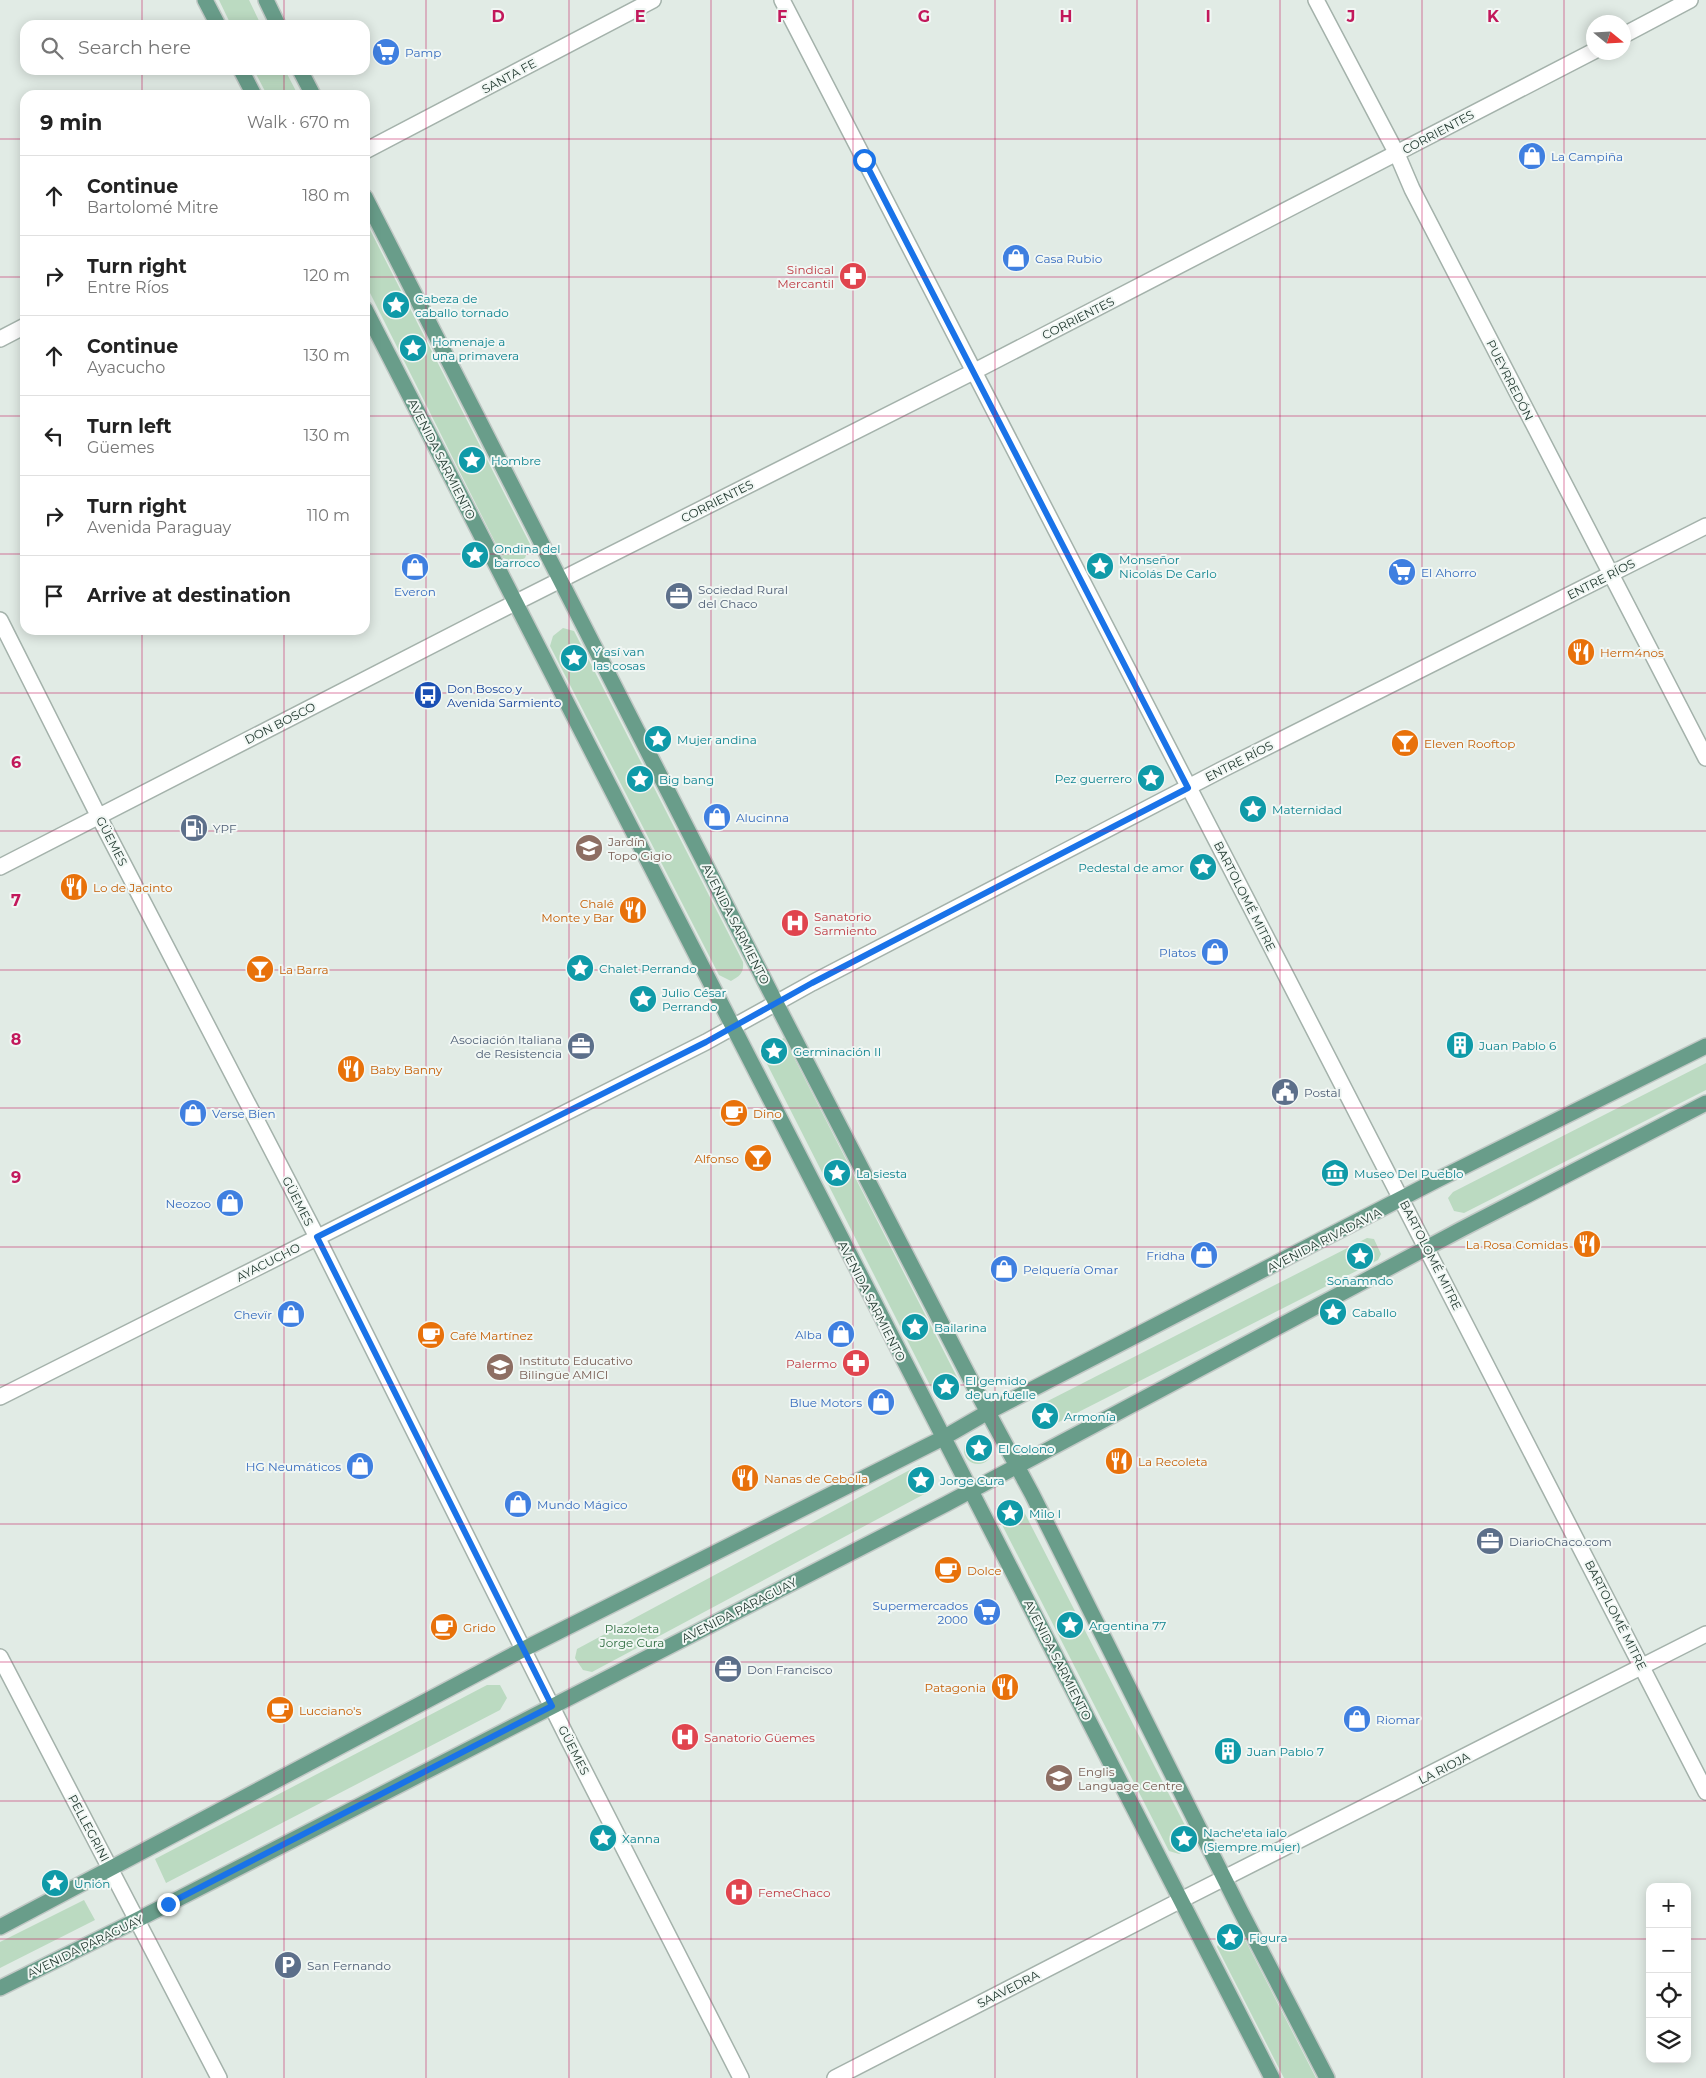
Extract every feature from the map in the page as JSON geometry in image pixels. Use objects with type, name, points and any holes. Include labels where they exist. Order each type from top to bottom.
[{"type":"main road","points":[[205,0],[215,20]]},
{"type":"main road","points":[[266,0],[276,20]]},
{"type":"main road","points":[[244,75],[251,90]]},
{"type":"main road","points":[[303,75],[310,90]]},
{"type":"main road","name":"AVENIDA SARMIENTO","points":[[370,207],[776,1003],[1016,1466],[1224,1879],[1327,2078]]},
{"type":"main road","name":"AVENIDA SARMIENTO","points":[[370,319],[1272,2078]]},
{"type":"main road","name":"AVENIDA RIVADAVIA","points":[[943,1438],[988,1412],[1403,1200],[1437,1180],[1706,1046]]},
{"type":"main road","points":[[970,1492],[1427,1248],[1706,1103]]},
{"type":"main road","points":[[0,1927],[524,1649],[943,1438]]},
{"type":"main road","name":"AVENIDA PARAGUAY","points":[[0,1988],[137,1920],[970,1492]]},
{"type":"street","name":"SANTA FE","points":[[370,148],[653,0]]},
{"type":"street","name":"BARTOLOMÉ MITRE","points":[[782,0],[1188,788],[1403,1200],[1706,1792]]},
{"type":"street","name":"PUEYRREDÓN","points":[[1316,0],[1397,154],[1417,198],[1706,758]]},
{"type":"street","points":[[1631,31],[1690,0]]},
{"type":"street","name":"CORRIENTES","points":[[561,580],[973,372],[1586,55]]},
{"type":"street","points":[[0,339],[20,329]]},
{"type":"street","name":"ENTRE RÍOS","points":[[776,1003],[1188,788],[1706,526]]},
{"type":"street","name":"DON BOSCO","points":[[0,867],[561,580]]},
{"type":"street","name":"GÜEMES","points":[[0,620],[99,817],[317,1237],[741,2078]]},
{"type":"street","name":"AYACUCHO","points":[[0,1396],[706,1042],[776,1003]]},
{"type":"street","name":"LA RIOJA","points":[[1181,1900],[1706,1634]]},
{"type":"street","name":"PELLEGRINI","points":[[0,1657],[218,2078]]},
{"type":"street","name":"SAAVEDRA","points":[[835,2078],[1181,1900]]},
{"type":"green space","points":[[219,0],[249,0],[259,20],[229,20]]},
{"type":"green space","points":[[257,75],[288,75],[295,90],[264,90]]},
{"type":"green space","points":[[370,230],[530,544],[525,558],[516,562],[503,558],[370,293]]},
{"type":"green space","points":[[563,628],[574,631],[743,962],[741,974],[731,981],[719,975],[550,646],[553,636]]},
{"type":"green space","points":[[784,1038],[960,1383],[959,1393],[947,1400],[937,1399],[760,1050]]},
{"type":"green space","points":[[1706,1063],[1706,1090],[1464,1213],[1454,1211],[1448,1198],[1453,1192]]},
{"type":"green space","points":[[1367,1238],[1374,1239],[1381,1254],[1378,1260],[1049,1427],[1038,1425],[1033,1414],[1036,1407]]},
{"type":"green space","points":[[978,1436],[988,1440],[992,1450],[988,1460],[978,1464],[968,1460],[964,1450],[968,1440]]},
{"type":"green space","name":"Plazoleta Jorge Cura","points":[[919,1465],[929,1476],[931,1483],[930,1491],[592,1672],[583,1670],[575,1658],[577,1649]]},
{"type":"green space","points":[[1011,1500],[1020,1504],[1193,1841],[1189,1850],[1179,1854],[1169,1851],[997,1515],[1000,1507]]},
{"type":"green space","points":[[487,1685],[500,1685],[507,1698],[500,1710],[166,1883],[155,1859]]},
{"type":"green space","points":[[84,1900],[95,1920],[0,1968],[0,1942]]},
{"type":"green space","points":[[1233,1931],[1241,1932],[1316,2078],[1284,2078],[1217,1947],[1220,1939]]},
{"type":"place","name":"Pamp","points":[[386,52]]},
{"type":"place","name":"La Campiña","points":[[1532,156]]},
{"type":"place","name":"Casa Rubio","points":[[1016,258]]},
{"type":"place","name":"Sindical Mercantil","points":[[853,276]]},
{"type":"place","name":"Cabeza de caballo tornado","points":[[396,305]]},
{"type":"place","name":"Homenaje a una primavera","points":[[413,348]]},
{"type":"place","name":"Hombre","points":[[472,460]]},
{"type":"place","name":"Ondina del barroco","points":[[475,555]]},
{"type":"place","name":"Monseñor Nicolás De Carlo","points":[[1100,566]]},
{"type":"place","name":"Everon","points":[[415,567]]},
{"type":"place","name":"El Ahorro","points":[[1402,572]]},
{"type":"place","name":"Sociedad Rural del Chaco","points":[[679,596]]},
{"type":"place","name":"Herm4nos","points":[[1581,652]]},
{"type":"place","name":"Y así van las cosas","points":[[574,658]]},
{"type":"place","name":"Don Bosco y Avenida Sarmiento","points":[[428,695]]},
{"type":"place","name":"Mujer andina","points":[[658,739]]},
{"type":"place","name":"Eleven Rooftop","points":[[1405,743]]},
{"type":"place","name":"Pez guerrero","points":[[1151,778]]},
{"type":"place","name":"Big bang","points":[[640,779]]},
{"type":"place","name":"Maternidad","points":[[1253,809]]},
{"type":"place","name":"Alucinna","points":[[717,817]]},
{"type":"place","name":"YPF","points":[[194,828]]},
{"type":"place","name":"Jardín Topo Gigio","points":[[589,848]]},
{"type":"place","name":"Pedestal de amor","points":[[1203,867]]},
{"type":"place","name":"Lo de Jacinto","points":[[74,887]]},
{"type":"place","name":"Chalé Monte y Bar","points":[[633,910]]},
{"type":"place","name":"Sanatorio Sarmiento","points":[[795,923]]},
{"type":"place","name":"Platos","points":[[1215,952]]},
{"type":"place","name":"Chalet Perrando","points":[[580,968]]},
{"type":"place","name":"La Barra","points":[[260,969]]},
{"type":"place","name":"Julio César Perrando","points":[[643,999]]},
{"type":"place","name":"Juan Pablo 6","points":[[1460,1045]]},
{"type":"place","name":"Asociación Italiana de Resistencia","points":[[581,1046]]},
{"type":"place","name":"Germinación II","points":[[774,1051]]},
{"type":"place","name":"Baby Banny","points":[[351,1069]]},
{"type":"place","name":"Postal","points":[[1285,1092]]},
{"type":"place","name":"Verse Bien","points":[[193,1113]]},
{"type":"place","name":"Dino","points":[[734,1113]]},
{"type":"place","name":"Alfonso","points":[[758,1158]]},
{"type":"place","name":"La siesta","points":[[837,1173]]},
{"type":"place","name":"Museo Del Pueblo","points":[[1335,1173]]},
{"type":"place","name":"Neozoo","points":[[230,1203]]},
{"type":"place","name":"La Rosa Comidas","points":[[1587,1244]]},
{"type":"place","name":"Fridha","points":[[1204,1255]]},
{"type":"place","name":"Soñamndo","points":[[1360,1256]]},
{"type":"place","name":"Pelquería Omar","points":[[1004,1269]]},
{"type":"place","name":"Caballo","points":[[1333,1312]]},
{"type":"place","name":"Chevïr","points":[[291,1314]]},
{"type":"place","name":"Bailarina","points":[[915,1327]]},
{"type":"place","name":"Alba","points":[[841,1334]]},
{"type":"place","name":"Café Martínez","points":[[431,1335]]},
{"type":"place","name":"Palermo","points":[[856,1363]]},
{"type":"place","name":"Instituto Educativo Bilingüe AMICI","points":[[500,1367]]},
{"type":"place","name":"El gemido de un fuelle","points":[[946,1387]]},
{"type":"place","name":"Blue Motors","points":[[881,1402]]},
{"type":"place","name":"Armonía","points":[[1045,1416]]},
{"type":"place","name":"El Colono","points":[[979,1448]]},
{"type":"place","name":"La Recoleta","points":[[1119,1461]]},
{"type":"place","name":"HG Neumáticos","points":[[360,1466]]},
{"type":"place","name":"Nanas de Cebolla","points":[[745,1478]]},
{"type":"place","name":"Jorge Cura","points":[[921,1480]]},
{"type":"place","name":"Mundo Mágico","points":[[518,1504]]},
{"type":"place","name":"Milo I","points":[[1010,1513]]},
{"type":"place","name":"DiarioChaco.com","points":[[1490,1541]]},
{"type":"place","name":"Dolce","points":[[948,1570]]},
{"type":"place","name":"Supermercados 2000","points":[[987,1612]]},
{"type":"place","name":"Argentina 77","points":[[1070,1625]]},
{"type":"place","name":"Grido","points":[[444,1627]]},
{"type":"place","name":"Don Francisco","points":[[728,1669]]},
{"type":"place","name":"Patagonia","points":[[1005,1687]]},
{"type":"place","name":"Lucciano's","points":[[280,1710]]},
{"type":"place","name":"Riomar","points":[[1357,1719]]},
{"type":"place","name":"Sanatorio Güemes","points":[[685,1737]]},
{"type":"place","name":"Juan Pablo 7","points":[[1228,1751]]},
{"type":"place","name":"Englis Language Centre","points":[[1059,1778]]},
{"type":"place","name":"Xanna","points":[[603,1838]]},
{"type":"place","name":"Nache'eta ialo (Siempre mujer)","points":[[1184,1839]]},
{"type":"place","name":"Unión","points":[[55,1883]]},
{"type":"place","name":"FemeChaco","points":[[739,1892]]},
{"type":"place","name":"Figura","points":[[1230,1937]]},
{"type":"place","name":"San Fernando","points":[[288,1965]]},
{"type":"route","points":[[168,1904],[552,1706],[317,1237],[706,1042],[812,983],[1188,788],[864,160]]}]
